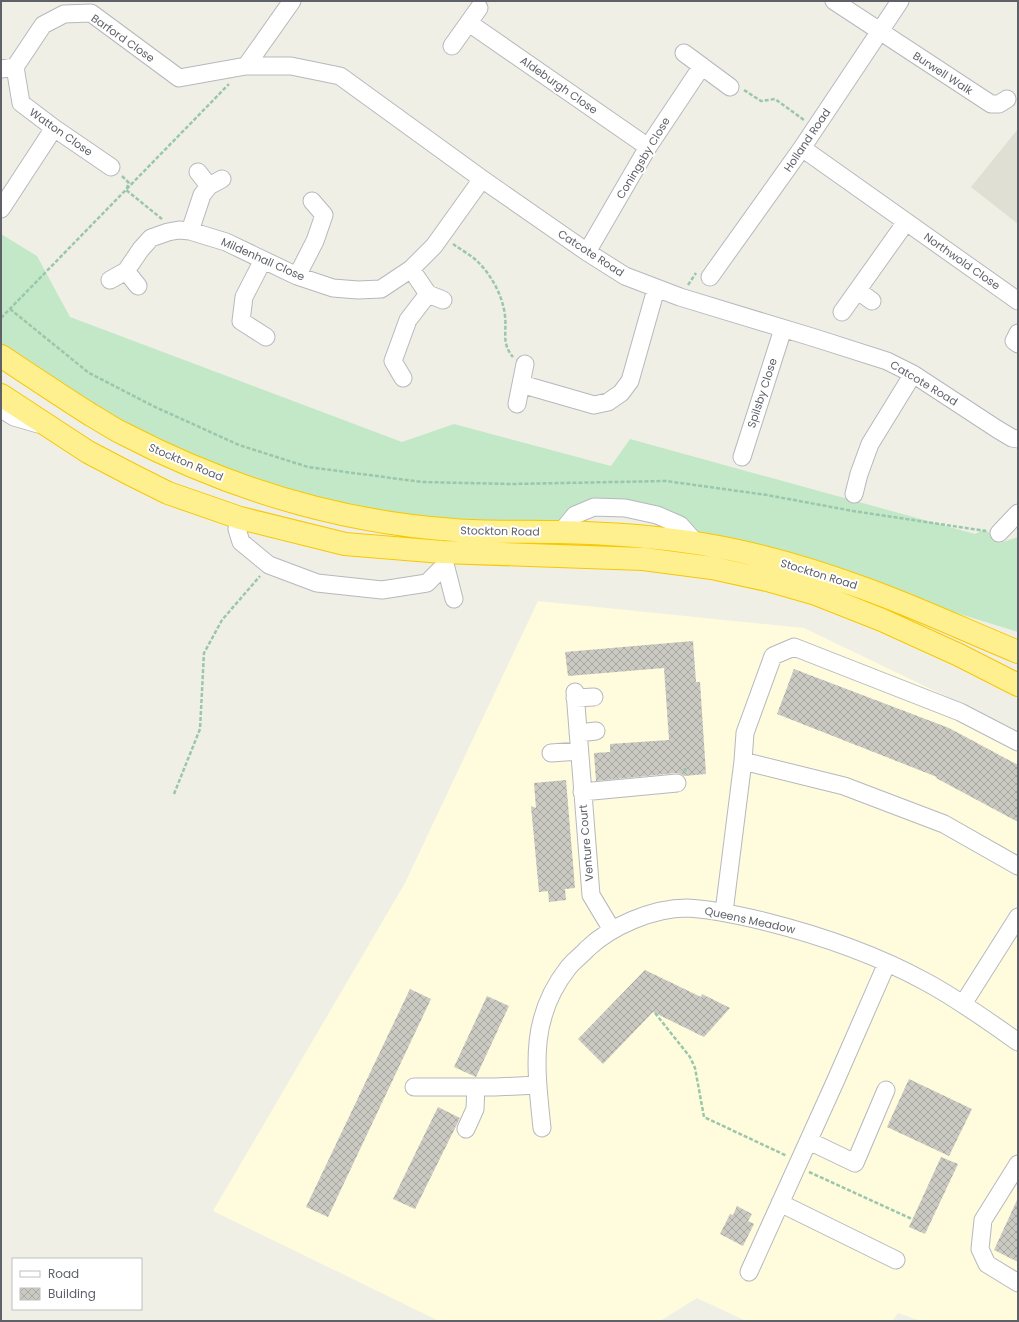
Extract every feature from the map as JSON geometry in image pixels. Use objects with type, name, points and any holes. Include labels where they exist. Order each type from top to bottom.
[{"type":"highway","name":"Stockton Road","points":[[1,356],[60,396],[122,434],[182,462],[249,488],[324,510],[386,523],[454,530],[632,534],[746,553],[805,569],[865,588],[1018,652]]},
{"type":"highway","name":"Stockton Road","points":[[1,395],[88,452],[132,475],[168,493],[240,518],[345,544],[443,559],[584,556],[643,559],[712,568],[767,580],[816,594],[882,620],[959,654],[1018,685]]},
{"type":"street","points":[[246,66],[292,1]]},
{"type":"street","points":[[834,1],[880,32]]},
{"type":"street","name":"Holland Road","points":[[710,277],[802,148],[900,1]]},
{"type":"street","points":[[452,46],[480,8]]},
{"type":"street","name":"Barford Close","points":[[8,68],[43,25],[64,14],[91,14],[179,78]]},
{"type":"street","name":"Aldeburgh Close","points":[[469,23],[648,147]]},
{"type":"street","name":"Burwell Walk","points":[[880,32],[991,104],[999,104],[1007,99]]},
{"type":"street","points":[[684,53],[730,87]]},
{"type":"street","name":"Catcote Road","points":[[179,78],[246,66],[291,66],[340,76],[482,179],[587,252],[625,276],[680,298],[888,361],[913,374],[997,429],[1012,438],[1018,439]]},
{"type":"street","name":"Coningsby Close","points":[[587,252],[648,147],[702,66]]},
{"type":"street","name":"Watton Close","points":[[8,68],[21,104],[111,167]]},
{"type":"street","points":[[1,210],[54,128]]},
{"type":"street","name":"Northwold Close","points":[[802,148],[1018,300]]},
{"type":"street","points":[[110,280],[126,271],[141,249],[151,238],[182,231],[202,195],[216,182],[198,172]]},
{"type":"street","name":"Mildenhall Close","points":[[182,231],[226,242],[298,276],[333,288],[358,290],[381,289],[411,269],[434,246],[482,179]]},
{"type":"street","points":[[298,276],[315,241],[330,215],[312,201]]},
{"type":"street","points":[[842,312],[906,222]]},
{"type":"street","points":[[263,260],[244,296],[241,321],[266,337]]},
{"type":"street","points":[[403,378],[387,364],[408,320],[435,297],[411,269]]},
{"type":"street","points":[[126,271],[138,286]]},
{"type":"street","points":[[521,384],[594,405],[608,402],[621,393],[630,381],[656,289]]},
{"type":"street","points":[[858,291],[872,301]]},
{"type":"street","name":"Spilsby Close","points":[[742,457],[783,329]]},
{"type":"street","points":[[1018,333],[1014,341],[1018,344]]},
{"type":"street","points":[[517,404],[525,364]]},
{"type":"street","points":[[854,494],[864,477],[870,444],[913,374]]},
{"type":"street","points":[[1,409],[14,417],[48,426]]},
{"type":"street","points":[[999,533],[1018,512]]},
{"type":"street","points":[[240,518],[237,528],[241,542],[269,565],[317,583],[382,590],[426,583],[443,559]]},
{"type":"street","points":[[443,559],[454,598]]},
{"type":"street","points":[[724,912],[744,761],[745,733],[773,656],[794,646],[960,712],[1018,742]]},
{"type":"street","name":"Venture Court","points":[[594,697],[575,695],[582,792],[590,895],[612,930]]},
{"type":"street","points":[[578,733],[596,731]]},
{"type":"street","points":[[551,753],[579,751]]},
{"type":"street","points":[[744,761],[844,786],[944,824],[1018,866]]},
{"type":"street","name":"Venture Court","points":[[582,792],[677,783]]},
{"type":"street","name":"Queens Meadow","points":[[542,1128],[538,1085],[537,1051],[540,1022],[553,992],[569,967],[594,943],[612,930],[628,922],[654,913],[686,908],[724,912],[792,928],[824,938],[887,963],[925,981],[963,1004],[1018,1042]]},
{"type":"street","points":[[963,1004],[1018,917]]},
{"type":"street","points":[[749,1272],[836,1082],[887,963]]},
{"type":"street","points":[[414,1087],[538,1085]]},
{"type":"street","points":[[466,1129],[475,1109],[476,1087]]},
{"type":"street","points":[[809,1141],[855,1163],[886,1090]]},
{"type":"street","points":[[1018,1164],[983,1220],[980,1248],[987,1264],[1018,1283]]},
{"type":"street","points":[[780,1203],[896,1260]]},
{"type":"path","points":[[1,318],[246,66]]},
{"type":"path","points":[[730,87],[744,90],[761,101],[775,99],[815,129]]},
{"type":"path","points":[[126,190],[162,219],[182,231]]},
{"type":"path","points":[[441,236],[476,260],[490,277],[502,300],[505,317],[504,334],[509,352],[514,358],[525,364]]},
{"type":"path","points":[[680,298],[699,269],[710,277]]},
{"type":"path","points":[[10,309],[89,373],[153,406],[239,445],[308,468],[422,482],[512,484],[666,481],[767,495],[853,511],[999,533]]},
{"type":"path","points":[[174,794],[200,729],[204,653],[222,620],[269,565]]},
{"type":"path","points":[[655,1013],[690,1057],[695,1068],[704,1117],[791,1157],[788,1163],[912,1219]]},
{"type":"shaded area","points":[[1018,129],[1018,224],[971,187]]},
{"type":"shaded area","points":[[538,601],[804,628],[1018,731],[1018,1321],[921,1321],[898,1313],[892,1321],[746,1321],[697,1298],[660,1321],[439,1321],[213,1211],[405,883]]},
{"type":"green space","points":[[1,234],[37,256],[70,317],[402,442],[454,424],[611,466],[630,439],[975,534],[985,529],[1000,543],[1018,537],[1018,632],[600,501],[557,527],[429,519],[330,504],[238,476],[103,414],[1,346]]},
{"type":"building","points":[[693,641],[696,682],[700,682],[706,774],[684,776],[676,773],[596,781],[594,753],[610,752],[610,744],[669,740],[664,668],[568,676],[565,652]]},
{"type":"building","points":[[794,669],[949,728],[1018,765],[1018,822],[936,778],[937,777],[777,714]]},
{"type":"building","points":[[566,780],[575,888],[565,889],[566,900],[549,902],[548,891],[539,892],[531,806],[536,808],[534,783]]},
{"type":"building","points":[[645,970],[701,997],[702,994],[730,1008],[704,1037],[653,1012],[603,1064],[578,1039]]},
{"type":"building","points":[[410,989],[431,999],[328,1217],[306,1207]]},
{"type":"building","points":[[487,996],[509,1006],[476,1077],[454,1067]]},
{"type":"building","points":[[909,1079],[972,1109],[949,1156],[887,1127]]},
{"type":"building","points":[[438,1107],[460,1118],[415,1209],[393,1199]]},
{"type":"building","points":[[941,1157],[958,1164],[925,1234],[909,1227]]},
{"type":"building","points":[[1018,1198],[1018,1262],[994,1250]]},
{"type":"building","points":[[737,1206],[752,1214],[748,1221],[754,1224],[743,1246],[720,1234],[730,1214],[733,1215]]}]
